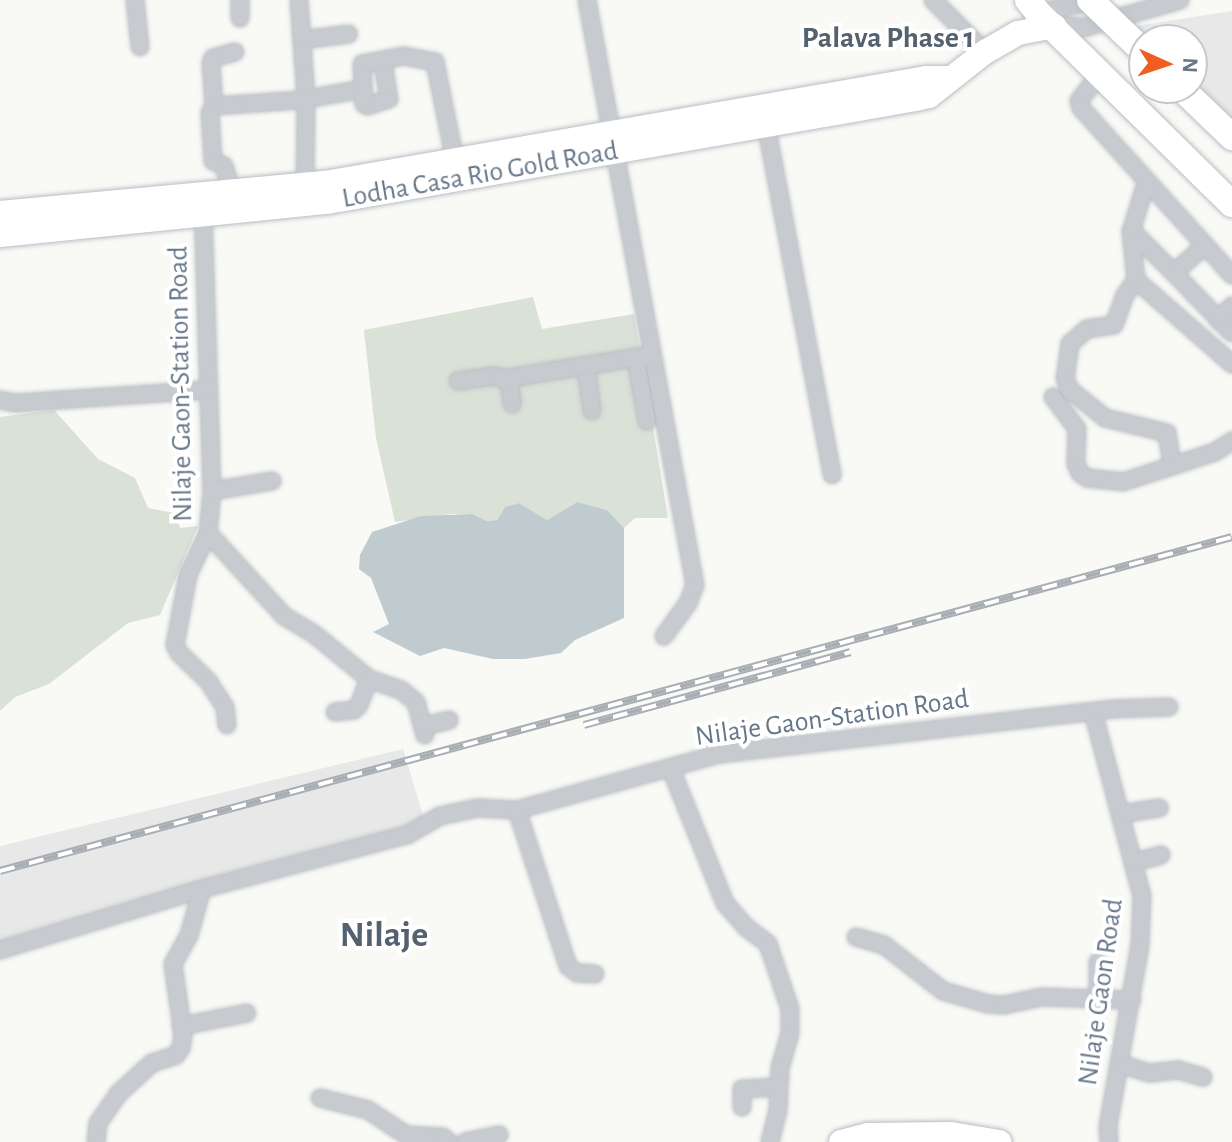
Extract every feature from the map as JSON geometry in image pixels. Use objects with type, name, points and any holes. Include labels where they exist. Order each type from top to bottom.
[{"type":"main road","points":[[1093,0],[1128,36]]},
{"type":"main road","points":[[1040,13],[1232,204]]},
{"type":"main road","points":[[1198,104],[1232,137]]},
{"type":"street","points":[[135,0],[140,47]]},
{"type":"street","points":[[240,0],[240,18]]},
{"type":"street","points":[[299,0],[306,98],[305,184]]},
{"type":"street","points":[[587,0],[614,142],[644,357],[695,585],[688,603],[664,636]]},
{"type":"street","points":[[933,0],[985,52]]},
{"type":"street","points":[[1040,13],[1093,0]]},
{"type":"street","points":[[1040,13],[1086,27],[1180,0]]},
{"type":"street","name":"Lodha Casa Rio Gold Road","points":[[0,213],[327,202],[614,142],[765,116],[929,96],[985,52],[1018,33],[1040,13]]},
{"type":"street","points":[[302,40],[349,34]]},
{"type":"street","points":[[232,192],[224,166],[213,161],[211,63],[213,58],[235,52]]},
{"type":"street","points":[[383,62],[387,102],[364,104],[362,64],[404,56],[435,62],[455,160]]},
{"type":"street","points":[[1100,74],[1079,101],[1081,108],[1232,275]]},
{"type":"street","points":[[214,106],[306,98],[362,89]]},
{"type":"street","points":[[765,116],[832,475]]},
{"type":"street","name":"Lodha Casa Rio Gold Road","points":[[0,235],[203,204],[232,192],[305,184],[455,160],[614,142]]},
{"type":"street","points":[[1146,183],[1131,230],[1136,280],[1125,295],[1114,325],[1087,329],[1070,344],[1065,378],[1069,389],[1105,418],[1167,433],[1172,466]]},
{"type":"street","name":"Nilaje Gaon-Station Road","points":[[203,204],[212,491],[208,533],[265,599],[369,679],[401,690],[416,702],[424,731],[449,720]]},
{"type":"street","points":[[1131,230],[1232,333]]},
{"type":"street","points":[[1174,273],[1204,246]]},
{"type":"street","points":[[1136,280],[1232,364]]},
{"type":"street","points":[[1218,320],[1232,306]]},
{"type":"street","points":[[458,381],[509,378],[644,357]]},
{"type":"street","points":[[644,357],[647,421]]},
{"type":"street","points":[[586,367],[592,411]]},
{"type":"street","points":[[509,378],[512,404]]},
{"type":"street","points":[[0,400],[16,403],[209,390]]},
{"type":"street","points":[[1053,397],[1077,429],[1076,464],[1080,473],[1087,478],[1123,482],[1215,452],[1232,441]]},
{"type":"street","points":[[212,491],[272,481]]},
{"type":"street","points":[[208,533],[188,575],[175,645],[179,653],[208,681],[225,707],[227,725]]},
{"type":"street","points":[[335,712],[354,710],[369,679]]},
{"type":"street","name":"Nilaje Gaon-Station Road","points":[[0,950],[202,889],[407,835],[440,816],[478,808],[517,810],[719,754],[1093,712],[1169,707]]},
{"type":"street","name":"Nilaje Gaon Road","points":[[1093,712],[1142,896],[1132,1000],[1108,1127],[1109,1142]]},
{"type":"street","points":[[671,769],[725,903],[747,928],[768,944],[791,1021],[778,1087],[778,1110],[770,1142]]},
{"type":"street","points":[[1121,814],[1160,808]]},
{"type":"street","points":[[517,810],[568,966],[577,973],[595,974]]},
{"type":"street","points":[[1135,862],[1161,855]]},
{"type":"street","points":[[96,1142],[98,1123],[118,1094],[152,1063],[176,1055],[181,1048],[173,964],[189,935],[202,889]]},
{"type":"street","points":[[856,937],[884,945],[943,991],[988,1004],[1004,1005],[1042,997],[1132,1000]]},
{"type":"street","points":[[1098,962],[1098,1001]]},
{"type":"street","points":[[181,1026],[247,1013]]},
{"type":"street","points":[[1120,1064],[1150,1073],[1178,1070],[1203,1077]]},
{"type":"street","points":[[742,1107],[742,1089],[778,1087]]},
{"type":"street","points":[[320,1098],[368,1110],[406,1135],[443,1137],[449,1142]]},
{"type":"street","points":[[841,1142],[868,1135],[918,1139],[951,1134],[999,1142]]},
{"type":"street","points":[[465,1142],[499,1135]]},
{"type":"shaded area","points":[[1232,11],[1232,137],[1205,104],[1208,104],[1208,24],[1149,24]]},
{"type":"shaded area","points":[[1128,27],[1128,35],[1110,30]]},
{"type":"shaded area","points":[[533,297],[542,329],[634,314],[668,518],[635,518],[624,528],[607,510],[577,502],[547,520],[519,503],[505,507],[497,520],[487,521],[472,514],[450,514],[395,522],[376,438],[364,330]]},
{"type":"shaded area","points":[[54,410],[98,459],[135,478],[148,508],[174,513],[180,528],[198,526],[160,615],[128,623],[49,684],[15,697],[0,711],[0,417]]},
{"type":"shaded area","points":[[577,502],[607,510],[624,528],[624,618],[575,640],[561,653],[525,659],[493,659],[444,648],[420,656],[373,632],[389,624],[371,578],[359,569],[360,555],[372,532],[421,516],[472,514],[487,521],[497,520],[505,507],[519,503],[547,520]]},
{"type":"shaded area","points":[[403,749],[425,822],[0,943],[0,846]]},
{"type":"railway","points":[[0,871],[1232,537]]},
{"type":"railway","points":[[584,725],[850,652]]},
{"type":"district","name":"Palava Phase 1","points":[[888,38]]},
{"type":"district","name":"Nilaje","points":[[384,936]]}]
